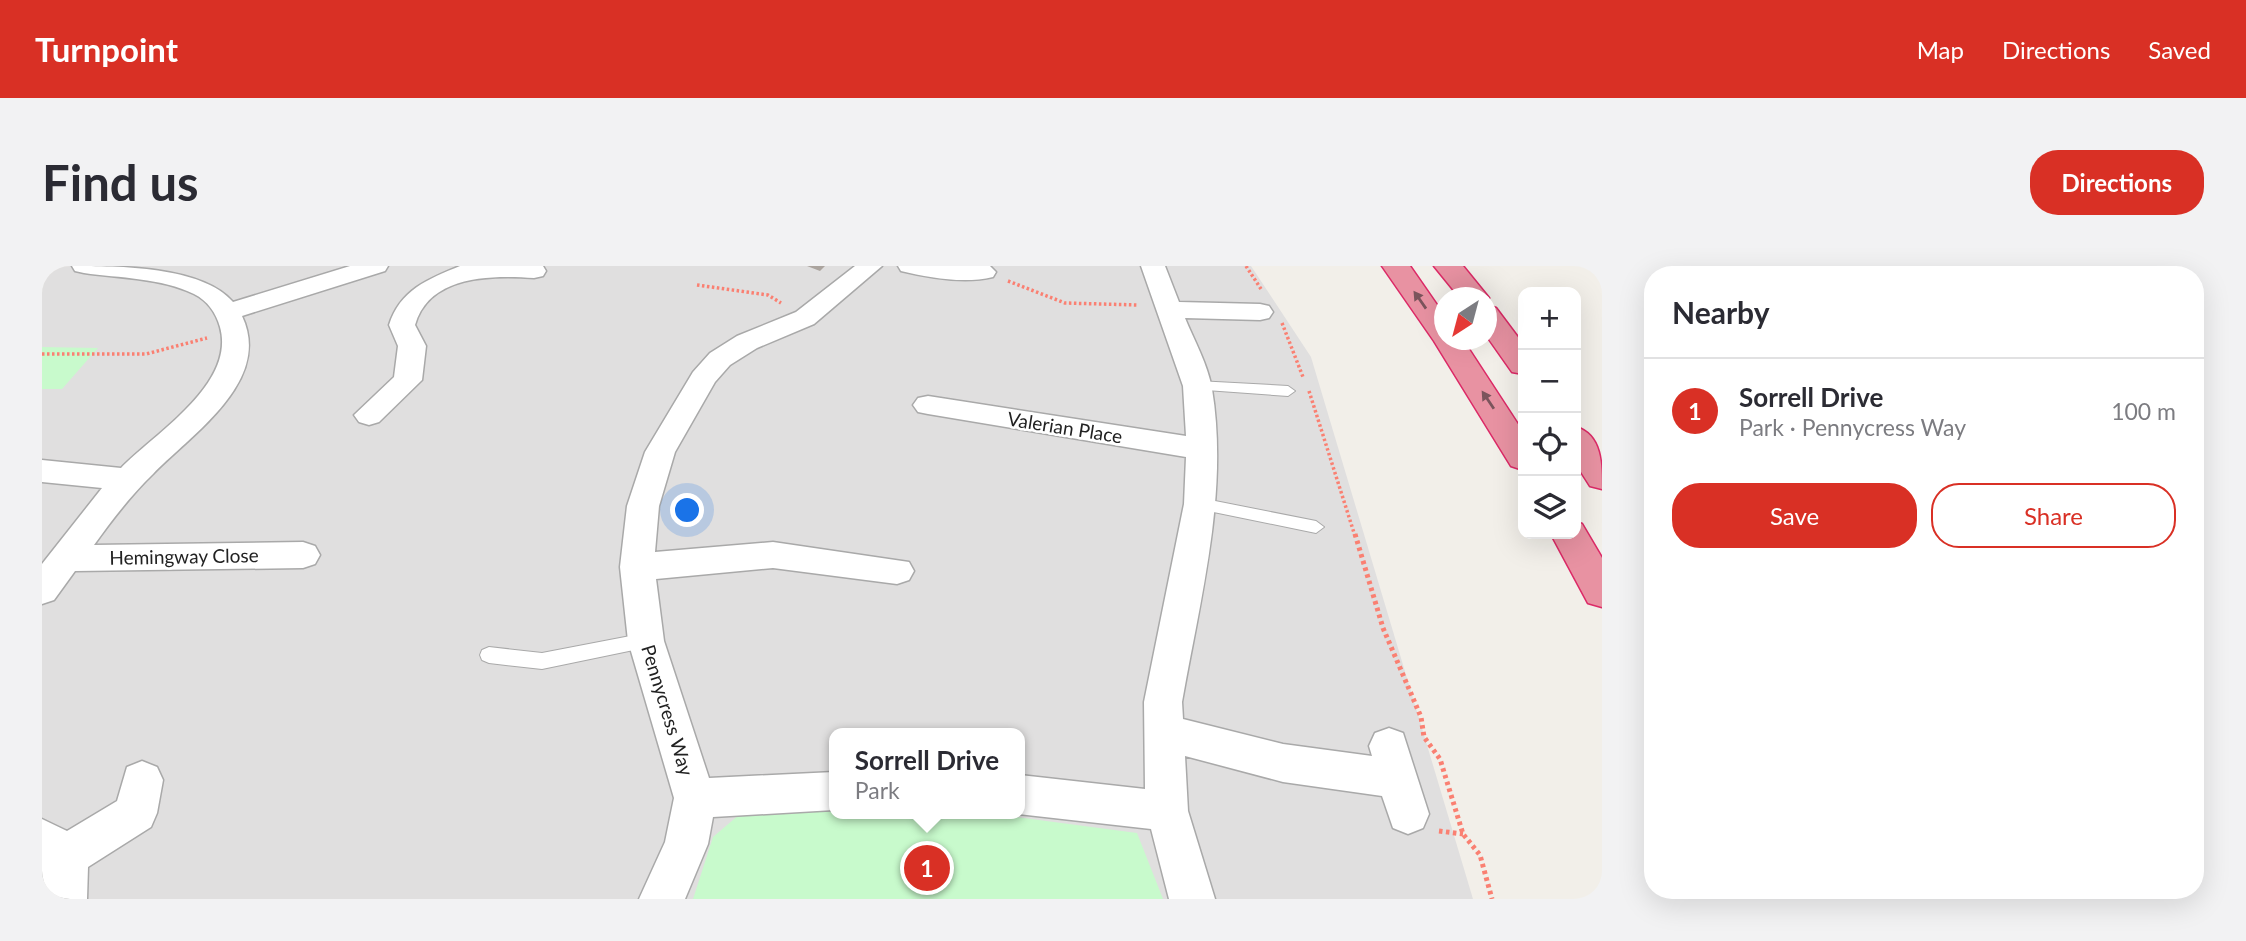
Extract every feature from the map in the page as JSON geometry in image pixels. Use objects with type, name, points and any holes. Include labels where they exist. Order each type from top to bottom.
[{"type":"highway","points":[[1396,266],[1434,321]]},
{"type":"highway","points":[[1448,266],[1466,287]]},
{"type":"highway","points":[[1455,266],[1468,287]]},
{"type":"highway","points":[[1497,329],[1518,358]]},
{"type":"highway","points":[[1454,350],[1518,450]]},
{"type":"highway","points":[[1581,446],[1602,477]]},
{"type":"highway","points":[[1572,539],[1602,592]]},
{"type":"street","points":[[42,590],[127,480],[200,411],[233,366],[231,321],[212,294],[175,280],[84,266]]},
{"type":"street","name":"Pennycress Way","points":[[662,899],[686,844],[695,798],[646,640],[637,567],[643,506],[660,453],[703,379],[720,359],[747,342],[805,318],[870,266]]},
{"type":"street","points":[[910,266],[932,271],[984,272]]},
{"type":"street","points":[[1153,266],[1197,386],[1202,449],[1200,505],[1163,702],[1167,811],[1192,899]]},
{"type":"street","points":[[231,321],[398,274],[497,268],[535,274]]},
{"type":"street","points":[[369,415],[408,380],[412,346],[402,325],[407,308],[398,274]]},
{"type":"street","points":[[1168,308],[1269,311]]},
{"type":"street","name":"Valerian Place","points":[[928,405],[1202,449]]},
{"type":"street","points":[[42,471],[127,480]]},
{"type":"street","name":"Hemingway Close","points":[[65,558],[303,555]]},
{"type":"street","points":[[637,567],[773,555],[897,571]]},
{"type":"street","points":[[1163,732],[1283,763],[1398,779]]},
{"type":"street","points":[[64,899],[54,848],[136,813],[142,780]]},
{"type":"street","name":"Pennycress Way","points":[[695,798],[829,791]]},
{"type":"street","points":[[1025,796],[1167,811]]},
{"type":"lane","points":[[1197,386],[1287,391]]},
{"type":"lane","points":[[1200,505],[1316,527]]},
{"type":"lane","points":[[489,655],[542,661],[646,640]]},
{"type":"path","points":[[1246,266],[1322,424],[1383,628],[1421,717],[1424,737],[1440,759],[1463,834],[1479,855],[1492,899]]},
{"type":"path","points":[[984,272],[1065,303],[1168,308]]},
{"type":"path","points":[[697,285],[768,295],[805,318]]},
{"type":"path","points":[[42,354],[146,354],[231,321]]},
{"type":"shaded area","points":[[42,266],[1251,266],[1311,357],[1473,899],[42,899]]},
{"type":"green space","points":[[42,347],[98,348],[62,389],[42,389]]},
{"type":"green space","points":[[829,811],[829,819],[1025,818],[1137,833],[1163,899],[693,899],[713,837],[740,814]]},
{"type":"place","name":"Sorrell Drive","points":[[927,868]]}]
